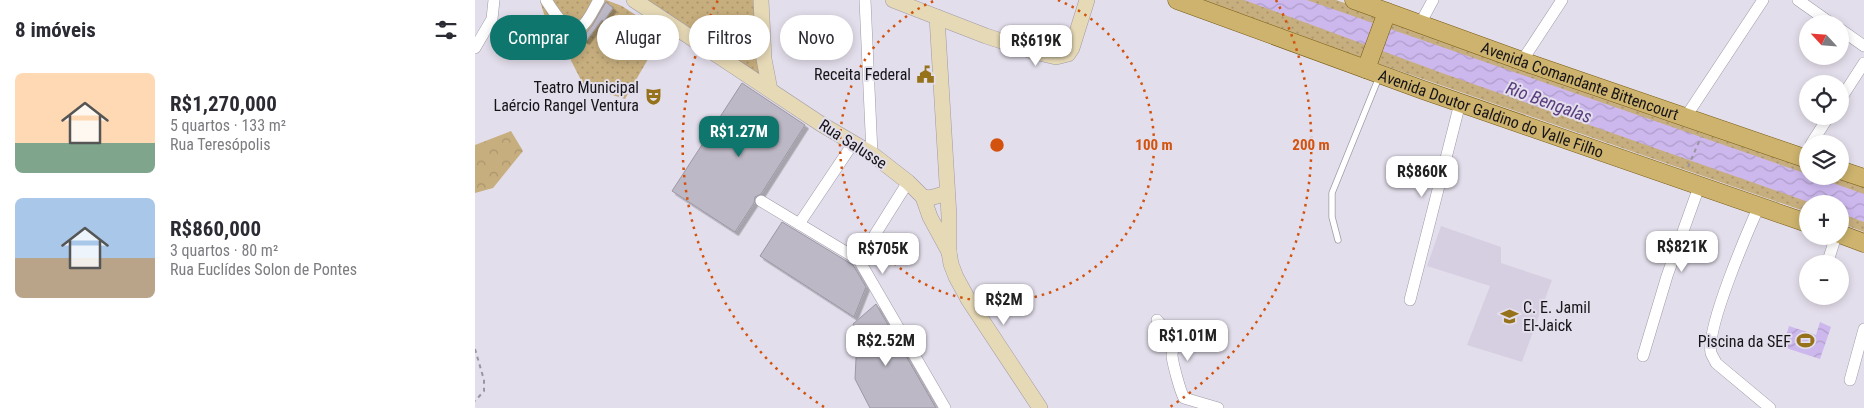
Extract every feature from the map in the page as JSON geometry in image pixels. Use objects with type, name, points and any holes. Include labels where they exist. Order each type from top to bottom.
[{"type":"main road","name":"Avenida Doutor Galdino do Valle Filho","points":[[1177,0],[1371,67],[1460,103],[1799,220]]},
{"type":"main road","name":"Avenida Comandante Bittencourt","points":[[1356,0],[1385,17],[1420,24],[1705,125],[1799,150]]},
{"type":"main road","points":[[1371,67],[1385,17]]},
{"type":"main road","points":[[1849,173],[1864,178]]},
{"type":"main road","points":[[1849,237],[1864,243]]},
{"type":"street","points":[[475,48],[492,19],[494,0]]},
{"type":"street","points":[[546,0],[558,18],[575,30],[584,24],[599,0]]},
{"type":"street","name":"Rua Salusse","points":[[634,0],[821,124],[872,154],[908,182],[923,197]]},
{"type":"street","points":[[761,0],[764,59],[770,90]]},
{"type":"street","points":[[865,0],[872,154]]},
{"type":"street","points":[[893,0],[986,36],[1035,52],[1063,56],[1068,54],[1072,48],[1087,0]]},
{"type":"street","points":[[1420,24],[1433,0]]},
{"type":"street","points":[[1521,61],[1562,0]]},
{"type":"street","points":[[1685,118],[1763,0]]},
{"type":"street","points":[[1798,0],[1819,15]]},
{"type":"street","points":[[937,17],[949,216],[949,252]]},
{"type":"street","points":[[1849,35],[1864,46]]},
{"type":"street","points":[[1849,86],[1864,63]]},
{"type":"street","points":[[1410,300],[1460,103]]},
{"type":"street","points":[[799,224],[854,142]]},
{"type":"street","points":[[859,260],[908,182]]},
{"type":"street","points":[[1643,356],[1692,182]]},
{"type":"street","points":[[947,193],[930,198],[923,197],[930,217],[949,252],[956,278],[968,300],[1039,408]]},
{"type":"street","points":[[761,201],[859,260],[945,408]]},
{"type":"street","points":[[1759,206],[1717,315],[1711,342],[1711,354],[1717,363],[1770,408]]},
{"type":"street","points":[[1157,320],[1172,340],[1174,347],[1172,355],[1180,390],[1185,398],[1217,408]]},
{"type":"street","points":[[1850,380],[1864,329]]},
{"type":"lane","points":[[1338,240],[1332,217],[1332,193],[1371,67]]},
{"type":"path","points":[[1692,182],[1705,125]]},
{"type":"path","points":[[475,349],[484,380],[484,390],[475,401]]},
{"type":"shaded area","name":"C. E. Jamil El-Jaick","points":[[1441,226],[1501,247],[1501,263],[1552,280],[1522,362],[1467,345],[1490,286],[1427,266]]},
{"type":"green space","points":[[606,0],[622,6],[636,15],[597,15],[597,60],[647,60],[625,99],[584,86],[571,60],[587,60],[587,15],[544,15],[540,1]]},
{"type":"green space","points":[[639,0],[753,0],[755,15],[689,15],[689,32],[679,26],[679,15],[662,15]]},
{"type":"green space","points":[[1195,0],[1336,0],[1799,164],[1799,185],[1849,185],[1849,182],[1864,187],[1864,232],[1849,226],[1849,195],[1799,195],[1799,209]]},
{"type":"green space","points":[[732,60],[761,60],[764,81]]},
{"type":"green space","points":[[511,131],[523,151],[493,188],[475,193],[475,145]]},
{"type":"water","name":"Rio Bengalas","points":[[1244,0],[1307,0],[1799,171],[1799,185],[1838,185],[1864,194],[1864,222],[1849,216],[1849,195],[1799,195],[1799,199],[1442,73]]},
{"type":"water","name":"Piscina da SEF","points":[[1820,322],[1831,327],[1820,359],[1783,347],[1789,326],[1816,335]]},
{"type":"building","points":[[606,2],[613,8],[608,15],[598,15]]},
{"type":"building","points":[[597,17],[597,27],[587,40],[587,32]]},
{"type":"building","points":[[742,83],[805,125],[761,194],[755,197],[754,203],[735,232],[672,191]]},
{"type":"building","points":[[782,222],[853,265],[866,287],[854,317],[760,256]]},
{"type":"building","points":[[876,304],[936,408],[870,408],[855,379],[857,338],[853,324]]},
{"type":"place","name":"Receita Federal","points":[[925,74]]},
{"type":"place","name":"Teatro Municipal Laércio Rangel Ventura","points":[[653,96]]},
{"type":"place","name":"C. E. Jamil El-Jaick","points":[[1509,316]]},
{"type":"place","name":"Piscina da SEF","points":[[1805,341]]}]
